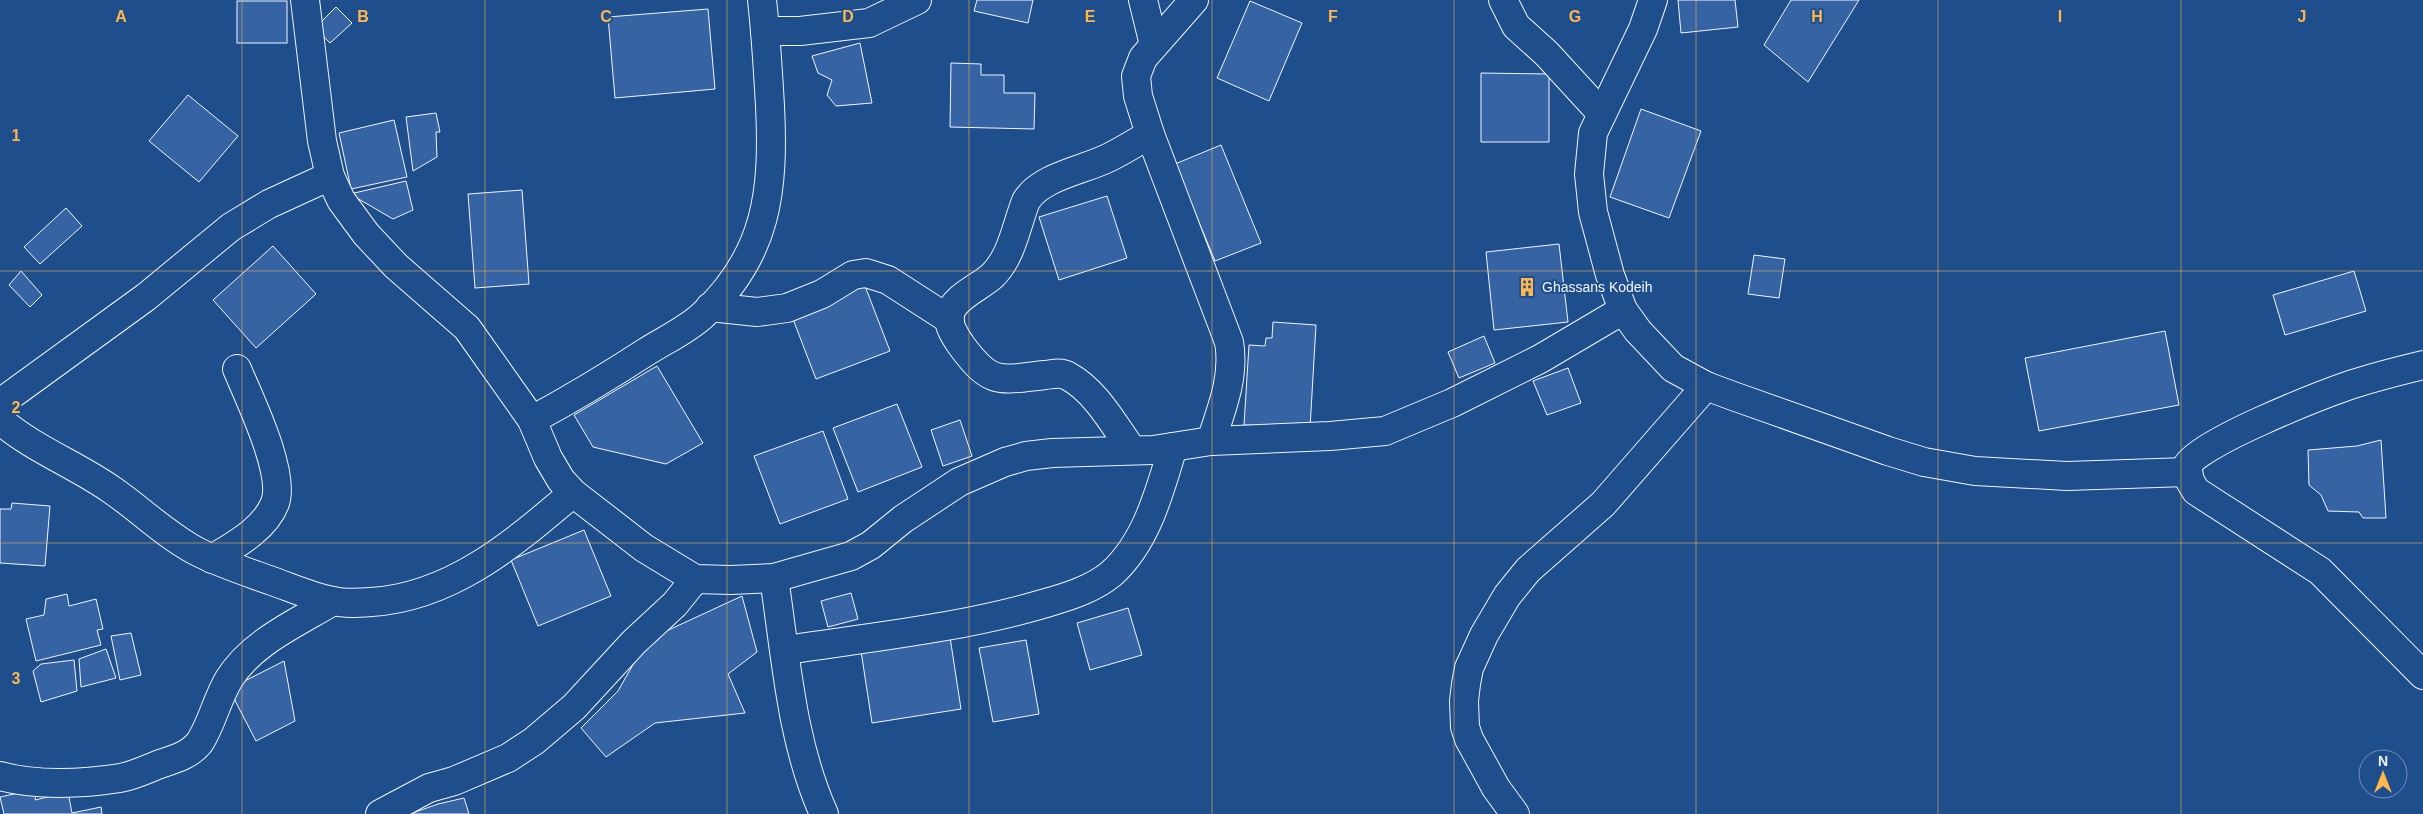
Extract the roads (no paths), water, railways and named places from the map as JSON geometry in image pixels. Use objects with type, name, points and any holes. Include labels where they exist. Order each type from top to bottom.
[{"type":"street","points":[[305,0],[322,141],[330,176],[341,200],[366,234],[396,266],[467,328],[532,420],[548,458],[561,480],[573,493],[644,548],[695,579],[774,578],[850,556],[871,545],[903,519],[959,482],[1005,462],[1052,453],[1132,450],[1211,441],[1330,436],[1385,431],[1452,403],[1540,359],[1623,310]]},
{"type":"street","points":[[532,420],[605,380],[676,334],[710,307],[728,289],[746,260],[756,239],[768,198],[772,151],[762,0]]},
{"type":"street","points":[[765,31],[800,31],[869,23],[917,0]]},
{"type":"street","points":[[1143,0],[1154,45]]},
{"type":"street","points":[[1194,0],[1143,58],[1136,76],[1136,89],[1150,134],[1229,342],[1232,360],[1230,379],[1211,441]]},
{"type":"street","points":[[1503,0],[1516,26],[1546,54],[1602,114]]},
{"type":"street","points":[[1653,0],[1643,29],[1593,133],[1589,174],[1593,212],[1610,275],[1623,310],[1638,331],[1674,368],[1706,386],[1924,462],[1975,472],[2067,476],[2187,472]]},
{"type":"street","points":[[1132,450],[1102,408],[1078,382],[1060,374],[1010,380],[990,376],[971,359],[956,338],[950,320],[954,306],[991,277],[1003,264],[1031,191],[1048,182],[1109,158],[1150,134]]},
{"type":"street","points":[[0,403],[146,297],[231,227],[269,204],[330,176]]},
{"type":"street","points":[[710,307],[757,312],[787,308],[822,294],[853,276],[866,273],[888,280],[950,320]]},
{"type":"street","points":[[2423,365],[2349,386],[2259,423],[2198,453],[2189,462],[2187,472],[2192,484],[2202,496],[2320,571],[2423,674]]},
{"type":"street","points":[[212,558],[243,540],[259,526],[271,511],[277,493],[277,477],[268,448],[237,369]]},
{"type":"street","points":[[1515,814],[1496,788],[1469,739],[1466,727],[1464,701],[1466,684],[1477,652],[1507,596],[1528,570],[1604,504],[1706,386]]},
{"type":"street","points":[[0,420],[38,446],[111,489],[162,529],[197,552],[333,601],[352,603],[381,601],[410,596],[435,588],[500,552],[573,493]]},
{"type":"street","points":[[786,650],[1008,613],[1075,594],[1110,574],[1134,546],[1152,511],[1173,446]]},
{"type":"street","points":[[774,578],[795,720],[813,790],[824,814]]},
{"type":"street","points":[[380,814],[429,788],[454,781],[508,758],[534,741],[574,707],[634,642],[675,604],[695,579]]},
{"type":"street","points":[[0,776],[39,781],[84,781],[122,778],[180,758],[195,749],[200,742],[228,682],[252,652],[333,601]]},
{"type":"place","name":"Ghassans Kodeih","points":[[1527,287]]}]
